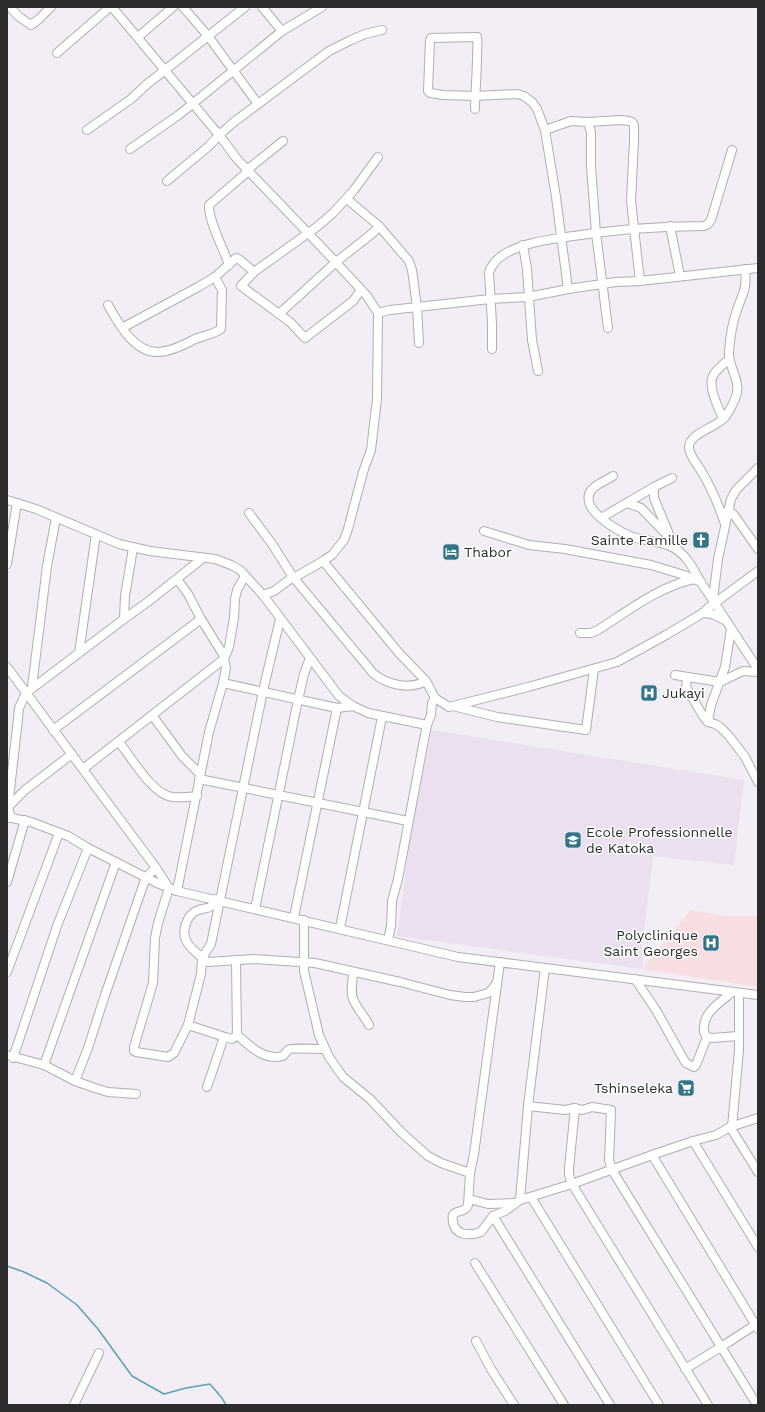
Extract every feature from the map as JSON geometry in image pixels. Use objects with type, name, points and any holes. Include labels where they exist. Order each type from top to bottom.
[{"type":"street","points":[[10,7],[18,16],[30,25],[39,19],[51,7]]},
{"type":"street","points":[[57,53],[111,7],[166,70],[237,159],[336,262],[373,304],[378,313],[377,399],[371,450],[344,540],[332,555],[293,577],[274,591],[263,594]]},
{"type":"street","points":[[138,37],[173,7]]},
{"type":"street","points":[[183,7],[208,36],[258,104]]},
{"type":"street","points":[[87,130],[131,99],[146,85],[244,7]]},
{"type":"street","points":[[262,7],[282,31]]},
{"type":"street","points":[[130,149],[193,104],[282,31],[322,7]]},
{"type":"street","points":[[167,181],[209,146],[219,135],[258,104],[340,45],[366,34],[382,30]]},
{"type":"street","points":[[475,109],[475,96],[477,61],[477,37],[431,38],[428,91],[443,95],[475,96],[510,94],[524,96],[532,102],[542,118],[562,238],[568,289]]},
{"type":"street","points":[[545,130],[571,121],[632,122],[634,126],[631,202],[640,281]]},
{"type":"street","points":[[588,122],[592,132],[591,166],[596,233],[608,328]]},
{"type":"street","points":[[229,265],[211,220],[208,210],[209,205],[245,174],[247,170],[283,141]]},
{"type":"street","points":[[492,349],[489,272],[491,265],[508,251],[523,245],[596,233],[634,229],[670,226],[704,226],[711,220],[732,150]]},
{"type":"street","points":[[361,290],[353,301],[305,338],[290,322],[241,288],[241,285],[254,272],[330,216],[347,199],[378,156]]},
{"type":"street","points":[[347,199],[378,226],[409,262],[412,270],[417,307],[419,343]]},
{"type":"street","points":[[279,314],[336,262],[374,232],[378,226]]},
{"type":"street","points":[[670,226],[680,276]]},
{"type":"street","points":[[523,245],[527,269],[532,340],[538,371]]},
{"type":"street","points":[[122,328],[215,277],[238,258],[254,272]]},
{"type":"street","points":[[378,313],[490,299],[528,297],[603,284],[758,268]]},
{"type":"street","points":[[745,269],[746,289],[737,310],[733,326],[729,358],[738,383],[736,398],[724,419],[696,435],[690,441],[689,447],[691,456],[729,517],[758,549]]},
{"type":"street","points":[[108,305],[122,328],[142,348],[156,352],[174,348],[219,331],[221,327],[222,290],[215,277]]},
{"type":"street","points":[[724,419],[712,391],[712,379],[713,375],[729,358]]},
{"type":"street","points":[[714,601],[716,571],[733,494],[758,468]]},
{"type":"street","points":[[613,476],[593,488],[589,493],[588,498],[594,511],[601,518],[634,538],[677,549]]},
{"type":"street","points":[[601,518],[672,478]]},
{"type":"street","points":[[654,487],[654,498],[671,539],[677,549],[685,557],[698,581],[714,601],[758,669]]},
{"type":"street","points":[[642,494],[654,498]]},
{"type":"street","points":[[641,508],[642,494]]},
{"type":"street","points":[[7,564],[10,501],[36,509],[119,544],[133,548],[225,562],[240,570],[263,594],[280,619],[339,696],[353,706],[368,713],[427,725]]},
{"type":"street","points":[[627,503],[641,508],[671,539]]},
{"type":"street","points":[[249,513],[272,544],[293,577],[366,666],[385,682],[408,686],[426,682]]},
{"type":"street","points":[[56,518],[47,566],[29,690],[19,708],[8,806],[9,818],[25,820],[59,832],[88,848],[177,891],[294,917],[440,953],[758,995]]},
{"type":"street","points":[[484,532],[529,545],[565,549],[650,565],[698,581]]},
{"type":"street","points":[[79,653],[96,534]]},
{"type":"street","points":[[124,619],[133,548]]},
{"type":"street","points":[[29,690],[149,601],[203,558]]},
{"type":"street","points":[[323,561],[399,653],[426,682],[435,698],[449,706],[497,717],[586,730],[594,668]]},
{"type":"street","points":[[431,714],[449,706],[528,687],[622,659],[703,613],[714,601],[758,572]]},
{"type":"street","points":[[83,769],[119,742],[224,657],[229,647],[237,590],[245,576]]},
{"type":"street","points":[[177,579],[188,594],[224,657],[226,668],[209,732],[177,891]]},
{"type":"street","points":[[580,633],[591,633],[598,630],[651,597],[678,583],[698,581]]},
{"type":"street","points":[[703,613],[712,614],[725,620]]},
{"type":"street","points":[[53,730],[201,619]]},
{"type":"street","points":[[169,888],[155,938],[153,983],[134,1047],[134,1051],[143,1054],[168,1057],[172,1055],[188,1025],[201,974],[202,958],[211,944],[218,900],[280,619]]},
{"type":"street","points":[[708,722],[711,705],[725,667],[731,629]]},
{"type":"street","points":[[255,909],[298,700],[304,674],[310,658]]},
{"type":"street","points":[[7,667],[29,690],[53,730],[156,868],[169,888]]},
{"type":"street","points":[[675,675],[720,682],[743,671],[758,672]]},
{"type":"street","points":[[687,677],[686,687],[689,694],[708,722],[720,727],[729,736],[745,757],[758,782]]},
{"type":"street","points":[[223,683],[337,708],[353,706]]},
{"type":"street","points":[[388,940],[391,926],[392,901],[398,879],[427,725],[435,698]]},
{"type":"street","points":[[294,917],[337,708]]},
{"type":"street","points":[[152,715],[182,756],[200,776],[243,788],[408,820]]},
{"type":"street","points":[[340,928],[382,717]]},
{"type":"street","points":[[119,742],[153,787],[160,793],[170,797],[196,796]]},
{"type":"street","points":[[8,806],[25,790],[72,754]]},
{"type":"street","points":[[7,882],[25,820]]},
{"type":"street","points":[[7,972],[59,832]]},
{"type":"street","points":[[88,848],[57,926],[9,1056],[44,1065],[76,1081],[108,1092],[136,1094]]},
{"type":"street","points":[[44,1065],[116,862]]},
{"type":"street","points":[[76,1081],[146,877],[156,868]]},
{"type":"street","points":[[218,900],[210,908],[196,911],[192,914],[186,923],[185,931],[186,941],[202,958],[211,962],[236,960],[315,962],[450,995],[465,997],[482,996],[488,993],[494,987],[498,979]]},
{"type":"street","points":[[304,920],[304,971],[321,1049],[336,1069],[428,1156],[441,1163],[470,1173]]},
{"type":"street","points":[[305,951],[306,955],[315,962]]},
{"type":"street","points":[[236,960],[237,1035],[259,1053],[273,1056],[283,1056],[289,1049],[293,1048],[307,1050],[321,1049]]},
{"type":"street","points":[[304,971],[310,964],[315,962]]},
{"type":"street","points":[[500,962],[475,1148],[470,1173],[469,1199],[467,1208],[453,1215],[454,1226],[462,1234],[468,1235],[481,1232],[493,1216],[505,1211],[518,1201],[545,968]]},
{"type":"street","points":[[353,972],[352,986],[354,1002],[369,1024]]},
{"type":"street","points":[[635,979],[656,1010],[686,1063],[694,1067],[696,1065],[708,1037]]},
{"type":"street","points":[[736,992],[738,1064],[731,1127],[758,1172]]},
{"type":"street","points":[[736,992],[714,1006],[706,1018],[703,1027],[704,1032],[708,1037],[738,1036]]},
{"type":"street","points":[[188,1025],[232,1039],[237,1035]]},
{"type":"street","points":[[207,1087],[224,1037]]},
{"type":"street","points":[[528,1106],[565,1110],[575,1108],[582,1110],[592,1107],[612,1110],[609,1160],[612,1170],[757,1405]]},
{"type":"street","points":[[575,1108],[569,1168],[569,1175],[572,1184],[708,1405]]},
{"type":"street","points":[[469,1199],[488,1204],[518,1201],[572,1184],[693,1141],[716,1135],[731,1127],[758,1118]]},
{"type":"street","points":[[693,1141],[758,1247]]},
{"type":"street","points":[[652,1155],[757,1326],[685,1369]]},
{"type":"street","points":[[531,1197],[659,1405]]},
{"type":"street","points":[[493,1216],[610,1405]]},
{"type":"street","points":[[475,1263],[564,1405]]},
{"type":"street","points":[[476,1341],[491,1370],[514,1405]]},
{"type":"street","points":[[74,1405],[98,1353]]},
{"type":"shaded area","name":"Ecole Professionnelle de Katoka","points":[[432,730],[744,780],[734,865],[653,856],[642,947],[642,969],[397,936],[412,824]]},
{"type":"shaded area","name":"Polyclinique Saint Georges","points":[[691,910],[728,916],[758,916],[758,987],[642,969]]},
{"type":"waterway","points":[[7,1266],[47,1283],[77,1305],[98,1329],[132,1376],[164,1394],[210,1384],[226,1405]]},
{"type":"place","name":"Sainte Famille","points":[[701,540]]},
{"type":"place","name":"Thabor","points":[[451,552]]},
{"type":"place","name":"Jukayi","points":[[649,693]]},
{"type":"place","name":"Ecole Professionnelle de Katoka","points":[[573,840]]},
{"type":"place","name":"Polyclinique Saint Georges","points":[[711,943]]},
{"type":"place","name":"Tshinseleka","points":[[686,1088]]}]
